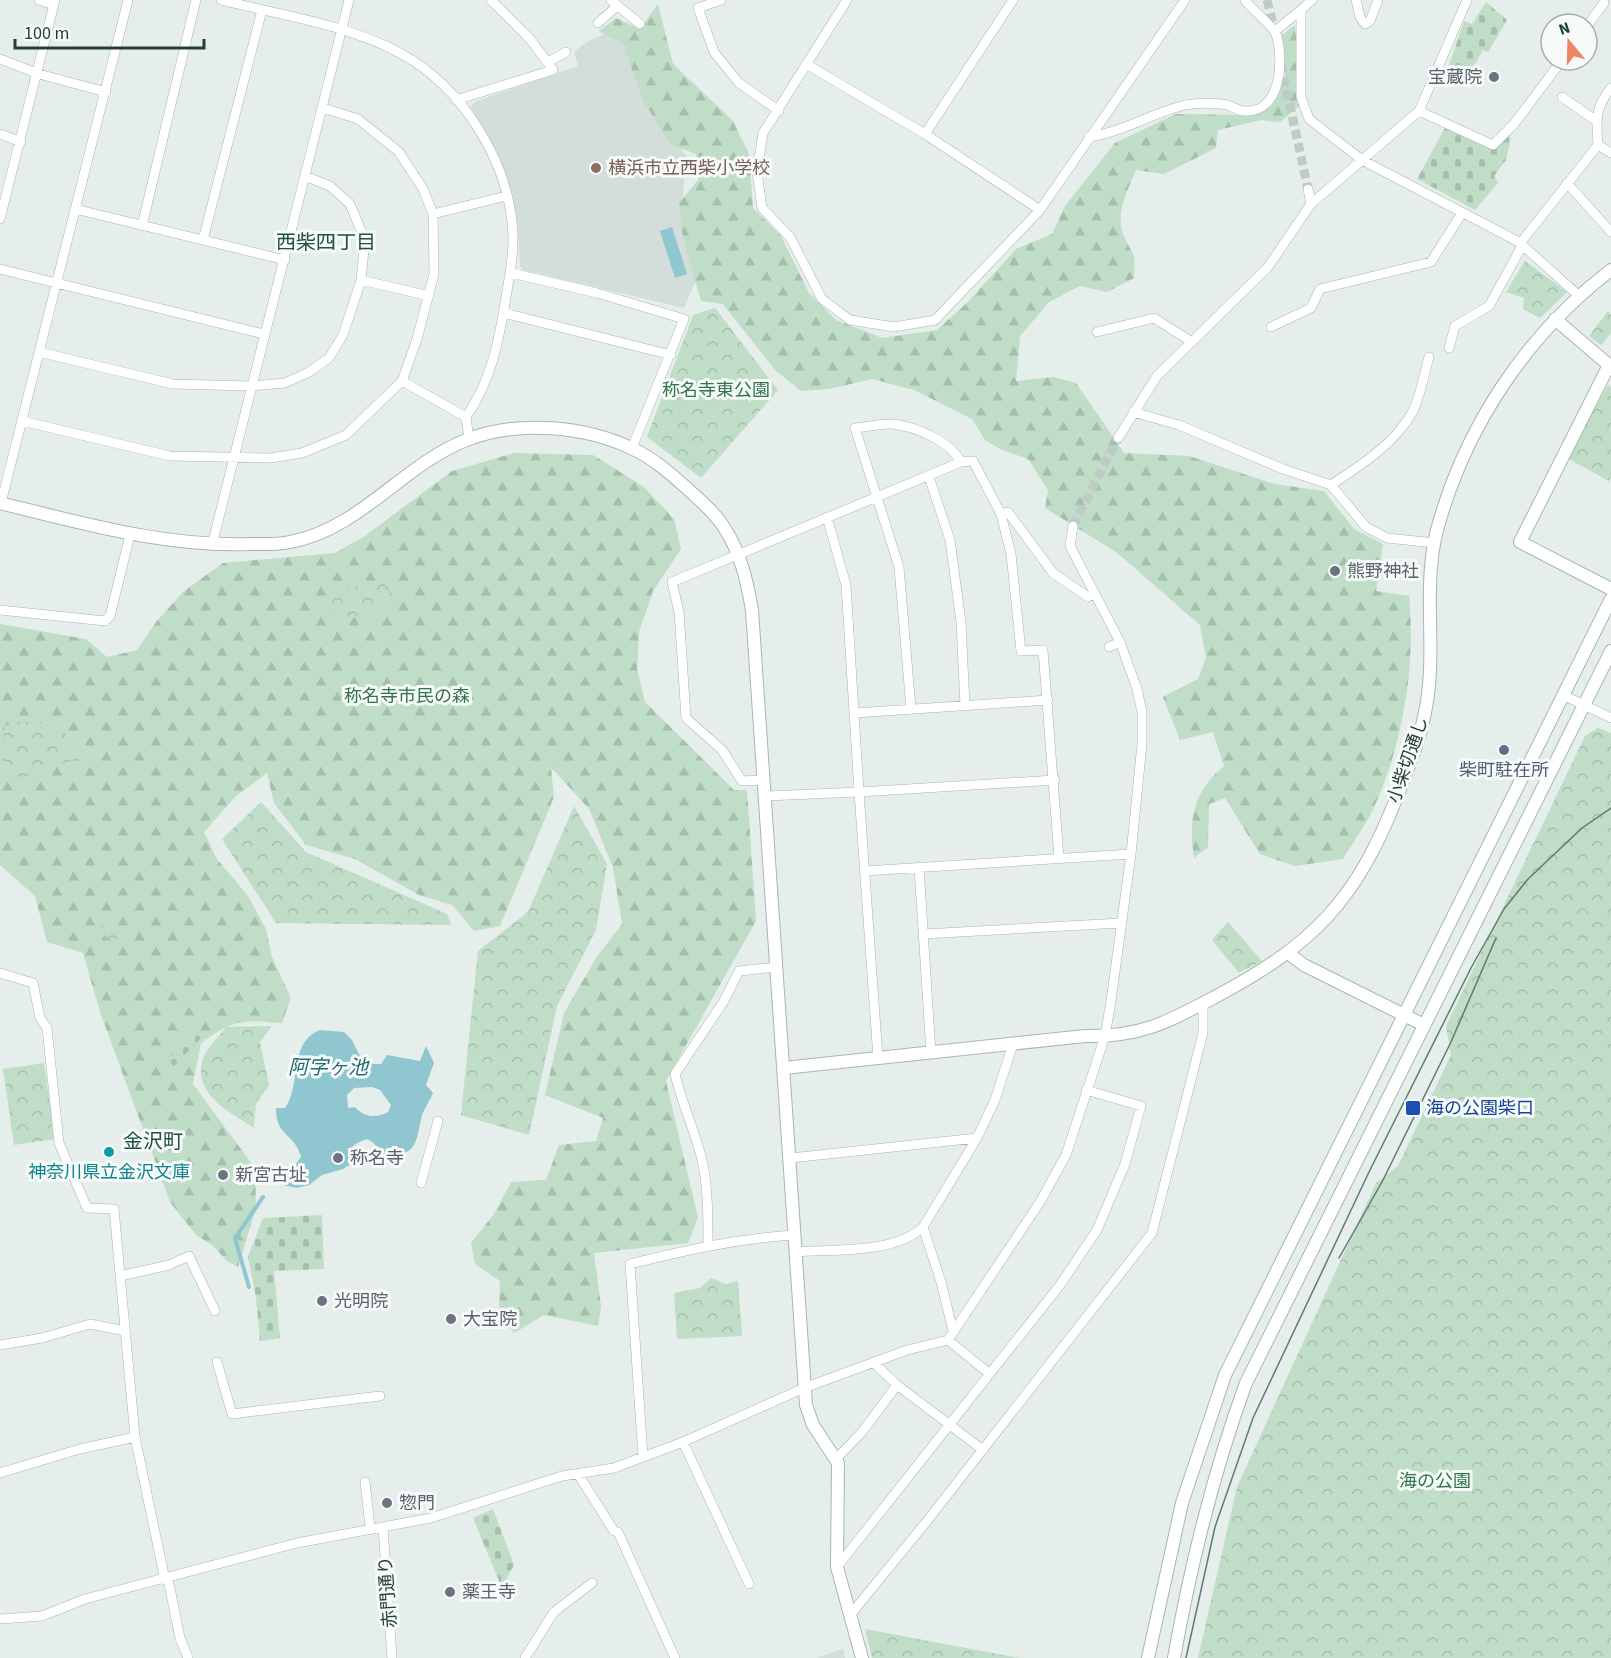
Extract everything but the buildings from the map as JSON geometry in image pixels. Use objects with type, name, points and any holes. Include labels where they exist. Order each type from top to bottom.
[{"type":"street","points":[[0,219],[2,195],[21,142],[39,74],[54,3],[39,0]]},
{"type":"street","points":[[128,0],[0,503],[130,535],[212,545],[289,543],[320,535],[346,521],[448,449],[468,439],[491,432],[530,428],[566,430],[632,448],[671,474],[703,503],[724,527],[739,554],[752,610],[804,1388],[813,1425],[839,1469],[837,1567],[862,1658]]},
{"type":"street","points":[[142,225],[196,0]]},
{"type":"street","points":[[221,0],[342,30],[401,54],[441,82],[485,141],[506,196],[513,234],[511,273],[498,345],[476,402],[466,417],[468,439]]},
{"type":"street","points":[[212,545],[349,0]]},
{"type":"street","points":[[456,100],[553,70],[512,18],[491,0]]},
{"type":"street","points":[[721,0],[696,4],[714,52],[739,83],[779,111]]},
{"type":"street","points":[[847,0],[763,133],[757,172],[762,208],[790,237],[822,299],[850,320],[894,327],[935,320],[1040,210],[1185,0]]},
{"type":"street","points":[[925,134],[1012,0]]},
{"type":"street","points":[[1089,137],[1109,134],[1186,105],[1222,104],[1246,111],[1263,105],[1275,90],[1282,63],[1275,31],[1254,14],[1245,0]]},
{"type":"street","points":[[1275,31],[1312,0]]},
{"type":"street","points":[[1356,0],[1360,17],[1365,24],[1370,21],[1378,0]]},
{"type":"street","points":[[1118,438],[1157,376],[1268,267],[1311,204],[1419,111],[1467,0]]},
{"type":"street","points":[[598,23],[613,3],[639,24]]},
{"type":"street","points":[[203,240],[262,10]]},
{"type":"street","points":[[1301,10],[1301,97],[1308,118],[1362,160],[1519,242],[1578,295]]},
{"type":"street","points":[[548,62],[566,52]]},
{"type":"street","points":[[0,59],[39,74],[105,92]]},
{"type":"street","points":[[806,64],[925,134],[1040,210]]},
{"type":"street","points":[[1419,111],[1493,145],[1514,124],[1553,72]]},
{"type":"street","points":[[1449,348],[1455,326],[1489,306],[1522,246],[1522,241],[1598,146],[1595,120],[1601,100],[1611,88]]},
{"type":"street","points":[[1562,97],[1595,120]]},
{"type":"street","points":[[22,421],[170,456],[271,458],[302,453],[346,435],[402,381],[434,274],[433,214],[423,189],[399,152],[358,120],[323,108]]},
{"type":"street","points":[[0,134],[21,142]]},
{"type":"street","points":[[1598,146],[1611,153]]},
{"type":"street","points":[[39,352],[173,384],[251,386],[285,383],[309,372],[329,358],[349,319],[361,280],[365,240],[350,204],[330,186],[305,176]]},
{"type":"street","points":[[1567,183],[1611,232]]},
{"type":"street","points":[[1308,189],[1311,204]]},
{"type":"street","points":[[433,214],[506,196]]},
{"type":"street","points":[[75,210],[285,260]]},
{"type":"street","points":[[1271,327],[1311,308],[1320,289],[1431,262],[1462,213]]},
{"type":"street","points":[[0,268],[264,334]]},
{"type":"street","name":"小柴切通し","points":[[784,1068],[1143,1031],[1255,976],[1288,953],[1329,917],[1364,869],[1381,837],[1419,736],[1429,688],[1431,564],[1436,537],[1463,459],[1487,409],[1506,377],[1578,295],[1611,270]]},
{"type":"street","points":[[511,273],[597,292],[684,319],[632,448]]},
{"type":"street","points":[[361,280],[429,296]]},
{"type":"street","points":[[504,313],[671,355]]},
{"type":"street","points":[[1097,332],[1154,318],[1192,342]]},
{"type":"street","points":[[1555,319],[1610,366],[1520,542],[1611,589]]},
{"type":"street","points":[[1331,485],[1369,460],[1400,428],[1412,412],[1429,357]]},
{"type":"street","points":[[402,381],[466,417]]},
{"type":"street","points":[[1133,412],[1179,425],[1283,469],[1331,485],[1366,527],[1387,538],[1436,537]]},
{"type":"street","points":[[911,709],[899,567],[879,497],[855,428],[892,424],[929,434],[957,454],[961,462]]},
{"type":"street","points":[[764,780],[742,781],[722,750],[686,718],[679,612],[672,582],[930,477],[961,462],[973,461],[1001,514],[1011,554],[1021,651],[1043,650],[1059,858]]},
{"type":"street","points":[[930,477],[950,540],[961,622],[965,706]]},
{"type":"street","points":[[1001,514],[1008,512],[1053,573],[1088,597],[1093,594]]},
{"type":"street","points":[[827,517],[846,585],[858,792],[878,1058]]},
{"type":"street","points":[[0,1619],[12,1620],[42,1616],[85,1599],[166,1580],[297,1543],[370,1527],[383,1527],[431,1518],[562,1476],[614,1468],[683,1442],[804,1388],[951,1335],[1066,1155],[1105,1036],[1131,854],[1142,744],[1142,712],[1137,689],[1120,642],[1070,546],[1073,526]]},
{"type":"street","points":[[0,610],[105,621],[110,616],[130,535]]},
{"type":"street","points":[[1148,1658],[1182,1503],[1225,1375],[1611,599]]},
{"type":"street","points":[[1109,646],[1120,642]]},
{"type":"street","points":[[1174,1658],[1202,1519],[1220,1454],[1246,1383],[1611,651]]},
{"type":"street","points":[[1563,695],[1611,718]]},
{"type":"street","points":[[855,713],[1048,700]]},
{"type":"street","points":[[766,796],[1054,780]]},
{"type":"street","points":[[864,871],[1131,854]]},
{"type":"street","points":[[919,868],[931,1053]]},
{"type":"street","points":[[924,934],[1121,923]]},
{"type":"street","points":[[1288,953],[1304,965],[1424,1024]]},
{"type":"street","points":[[708,1244],[707,1196],[702,1159],[681,1100],[675,1074],[724,1001],[739,971],[777,967]]},
{"type":"street","points":[[0,973],[33,983],[40,1018],[47,1028],[59,1143],[87,1208],[114,1209],[135,1437],[166,1580],[180,1638],[188,1658]]},
{"type":"street","points":[[851,1614],[983,1450],[1152,1233],[1203,1033],[1203,1003]]},
{"type":"street","points":[[795,1252],[900,1242],[922,1227],[977,1138],[995,1100],[1012,1044]]},
{"type":"street","points":[[837,1567],[1060,1285],[1097,1230],[1125,1164],[1141,1106],[1086,1090]]},
{"type":"street","points":[[421,1183],[438,1121]]},
{"type":"street","points":[[790,1158],[977,1138]]},
{"type":"street","points":[[922,1227],[941,1282],[951,1335],[990,1374]]},
{"type":"street","points":[[643,1457],[630,1264],[708,1244],[794,1235]]},
{"type":"street","points":[[120,1276],[169,1264],[189,1256],[215,1311]]},
{"type":"street","points":[[0,1345],[42,1338],[90,1324],[124,1331]]},
{"type":"street","points":[[217,1362],[232,1413],[380,1396]]},
{"type":"street","points":[[875,1364],[897,1385],[983,1450]]},
{"type":"street","points":[[835,1460],[862,1432],[897,1385]]},
{"type":"street","points":[[0,1473],[89,1446],[135,1437]]},
{"type":"street","points":[[683,1442],[749,1584]]},
{"type":"street","points":[[578,1473],[614,1531],[618,1532],[675,1658]]},
{"type":"street","points":[[365,1482],[370,1527]]},
{"type":"street","name":"赤門通り","points":[[383,1527],[392,1658]]},
{"type":"street","points":[[525,1658],[554,1612],[592,1583]]},
{"type":"street","points":[[0,1628],[12,1620]]},
{"type":"shaded area","name":"横浜市立西柴小学校","points":[[609,32],[626,39],[655,114],[687,157],[683,192],[684,223],[701,268],[684,308],[523,270],[520,266],[517,219],[505,171],[471,107],[474,102],[578,66],[574,52],[587,42]]},
{"type":"shaded area","points":[[843,1649],[845,1658],[816,1658]]},
{"type":"green space","points":[[1486,2],[1507,20],[1488,52],[1483,50],[1465,81],[1448,68],[1464,21],[1472,24]]},
{"type":"green space","points":[[658,4],[673,64],[733,121],[749,154],[753,208],[781,236],[809,293],[836,320],[882,338],[937,330],[968,302],[1016,249],[1052,234],[1065,206],[1115,143],[1176,114],[1250,115],[1271,106],[1286,79],[1279,37],[1295,25],[1302,104],[1280,122],[1261,120],[1218,130],[1216,148],[1164,174],[1136,170],[1121,210],[1123,234],[1135,262],[1134,278],[1107,292],[1080,286],[1049,302],[1020,336],[1016,381],[1053,377],[1076,383],[1124,453],[1189,456],[1274,484],[1324,491],[1354,529],[1383,544],[1376,591],[1409,596],[1411,649],[1409,676],[1400,731],[1384,783],[1371,814],[1343,859],[1295,866],[1260,854],[1225,798],[1209,804],[1208,847],[1194,858],[1192,831],[1196,807],[1206,785],[1224,766],[1213,732],[1180,740],[1163,697],[1198,679],[1206,658],[1200,625],[1116,552],[1045,508],[1048,490],[1028,459],[1002,450],[985,440],[972,419],[914,390],[872,379],[829,389],[801,391],[775,370],[723,304],[701,301],[683,237],[679,203],[698,180],[696,154],[671,145],[642,99],[623,43],[599,31],[616,18],[640,29]]},
{"type":"green space","points":[[1446,126],[1494,147],[1508,136],[1511,138],[1506,160],[1494,176],[1498,183],[1475,210],[1417,179]]},
{"type":"green space","points":[[1525,261],[1567,292],[1540,318],[1523,309],[1524,298],[1506,292]]},
{"type":"green space","name":"称名寺東公園","points":[[715,308],[778,390],[701,478],[647,437],[693,315]]},
{"type":"green space","points":[[1608,311],[1611,314],[1611,333],[1601,345],[1589,336]]},
{"type":"green space","points":[[1608,385],[1611,387],[1611,477],[1609,481],[1567,458]]},
{"type":"green space","name":"称名寺市民の森","points":[[514,453],[593,455],[644,487],[674,519],[681,549],[653,591],[639,632],[637,669],[645,702],[734,790],[747,790],[756,921],[666,1081],[698,1218],[688,1243],[594,1253],[601,1306],[598,1326],[544,1315],[514,1333],[499,1315],[500,1281],[475,1264],[471,1243],[494,1214],[511,1182],[546,1180],[559,1145],[596,1141],[603,1118],[545,1095],[564,1013],[596,958],[622,924],[613,867],[589,809],[551,767],[554,797],[500,926],[474,931],[452,905],[419,895],[355,859],[306,845],[274,803],[267,773],[236,796],[204,832],[217,859],[248,896],[266,929],[272,957],[291,998],[282,1023],[258,1021],[239,1023],[222,1029],[201,1043],[193,1084],[255,1168],[256,1208],[238,1267],[227,1261],[212,1245],[196,1235],[170,1202],[101,1015],[83,953],[47,942],[35,896],[0,865],[0,624],[86,639],[107,657],[137,650],[156,622],[183,592],[223,563],[335,553],[365,536],[452,471]]},
{"type":"green space","points":[[385,578],[394,607],[337,621],[329,594]]},
{"type":"green space","points":[[20,721],[61,726],[79,758],[15,778],[1,752],[5,726]]},
{"type":"green space","name":"海の公園","points":[[1598,728],[1611,733],[1611,1658],[1198,1658],[1237,1487],[1376,1183],[1398,1166],[1451,1055],[1446,1026],[1585,736]]},
{"type":"green space","points":[[261,802],[306,852],[447,914],[451,925],[276,923],[222,839]]},
{"type":"green space","points":[[574,806],[607,864],[596,930],[557,1006],[529,1135],[461,1115],[478,951],[528,912]]},
{"type":"green space","points":[[106,919],[123,930],[114,943],[98,930]]},
{"type":"green space","points":[[1228,922],[1262,961],[1239,973],[1212,940]]},
{"type":"green space","points":[[272,1026],[260,1042],[269,1085],[256,1104],[254,1128],[209,1094],[201,1074],[202,1062],[226,1027]]},
{"type":"green space","points":[[193,1030],[201,1038],[174,1066],[166,1061]]},
{"type":"green space","points":[[44,1063],[55,1139],[14,1145],[3,1069]]},
{"type":"green space","points":[[1611,1063],[1611,1090],[1598,1075]]},
{"type":"green space","points":[[322,1215],[324,1269],[274,1271],[280,1338],[260,1341],[256,1298],[248,1257],[263,1218]]},
{"type":"green space","points":[[711,1278],[726,1284],[738,1281],[742,1336],[677,1339],[674,1293],[700,1288]]},
{"type":"green space","points":[[493,1509],[514,1565],[502,1588],[473,1518]]},
{"type":"green space","points":[[865,1629],[1020,1658],[872,1658]]},
{"type":"water","points":[[672,227],[687,274],[675,278],[660,231]]},
{"type":"water","name":"阿字ヶ池","points":[[320,1030],[344,1032],[352,1040],[364,1064],[381,1064],[387,1055],[420,1061],[426,1046],[434,1063],[426,1085],[433,1093],[422,1115],[414,1146],[410,1150],[396,1155],[385,1155],[371,1141],[364,1140],[352,1147],[354,1162],[343,1169],[322,1175],[309,1185],[297,1188],[283,1185],[279,1179],[293,1168],[301,1157],[295,1144],[282,1130],[276,1108],[285,1108],[290,1099],[299,1054],[303,1044]],"holes":[[[372,1087],[380,1090],[391,1105],[388,1112],[371,1116],[355,1107],[348,1108],[347,1095],[354,1088]]]},
{"type":"waterway","points":[[249,1287],[235,1238],[263,1197]]},
{"type":"tunnel","points":[[1267,0],[1275,33]]},
{"type":"tunnel","points":[[1281,64],[1308,189]]},
{"type":"tunnel","points":[[1073,526],[1118,438]]},
{"type":"tram line","points":[[1186,1658],[1215,1527],[1253,1418],[1369,1172],[1471,968],[1504,909],[1528,879],[1582,828],[1611,808]]},
{"type":"tram line","points":[[1339,1258],[1383,1180],[1451,1042],[1496,938]]},
{"type":"place","name":"宝蔵院","points":[[1494,77]]},
{"type":"place","name":"横浜市立西柴小学校","points":[[596,168]]},
{"type":"place","name":"熊野神社","points":[[1335,571]]},
{"type":"place","name":"柴町駐在所","points":[[1504,750]]},
{"type":"place","name":"海の公園柴口","points":[[1413,1108]]},
{"type":"place","name":"神奈川県立金沢文庫","points":[[109,1152]]},
{"type":"place","name":"称名寺","points":[[338,1158]]},
{"type":"place","name":"新宮古址","points":[[223,1175]]},
{"type":"place","name":"光明院","points":[[322,1301]]},
{"type":"place","name":"大宝院","points":[[451,1319]]},
{"type":"place","name":"惣門","points":[[387,1503]]},
{"type":"place","name":"薬王寺","points":[[450,1592]]},
{"type":"district","name":"西柴四丁目","points":[[326,243]]},
{"type":"district","name":"金沢町","points":[[153,1142]]}]
